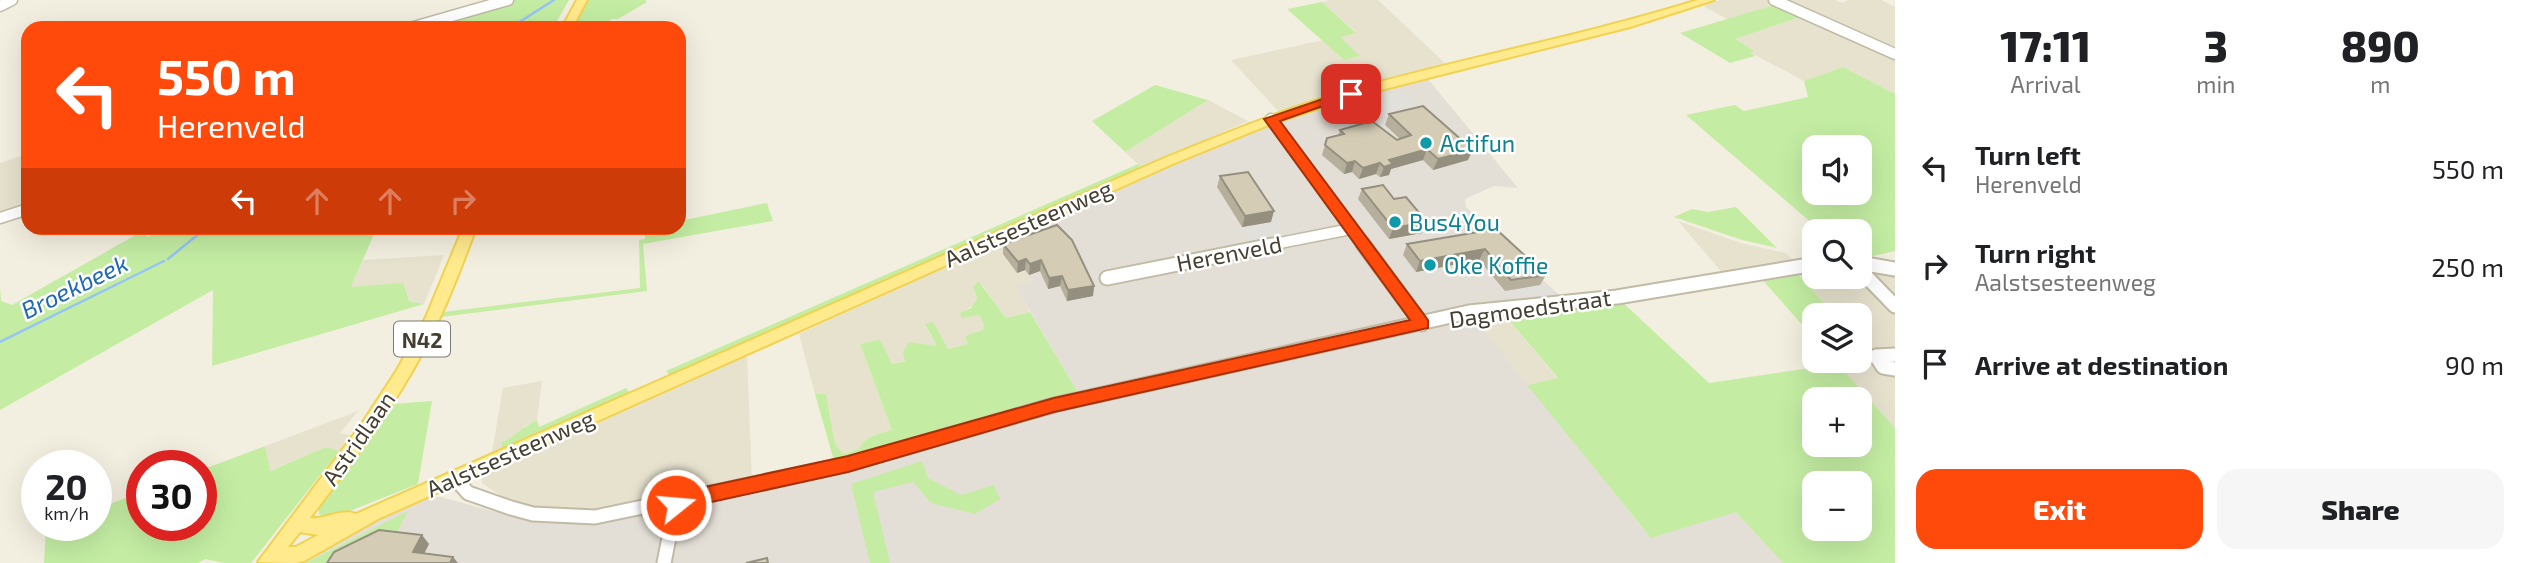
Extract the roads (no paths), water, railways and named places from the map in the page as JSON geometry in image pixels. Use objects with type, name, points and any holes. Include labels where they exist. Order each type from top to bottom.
[{"type":"main road","points":[[571,21],[582,0]]},
{"type":"main road","name":"Aalstsesteenweg","points":[[269,559],[298,555],[372,514],[454,477],[1171,160],[1271,119],[1374,87],[1580,38],[1709,0]]},
{"type":"main road","name":"Astridlaan","points":[[269,559],[357,441],[417,349],[445,292],[466,235]]},
{"type":"main road","name":"Aalstsesteenweg","points":[[295,524],[318,527],[372,514]]},
{"type":"street","points":[[0,6],[12,0]]},
{"type":"street","points":[[434,21],[508,0]]},
{"type":"street","points":[[1774,0],[1895,54]]},
{"type":"street","points":[[1271,119],[1422,324]]},
{"type":"street","points":[[0,218],[21,211]]},
{"type":"street","name":"Herenveld","points":[[1107,278],[1350,229]]},
{"type":"street","points":[[1872,265],[1895,269]]},
{"type":"street","name":"Dagmoedstraat","points":[[454,477],[468,493],[533,514],[595,517],[677,502],[848,464],[1104,393],[1482,310],[1617,296],[1802,266]]},
{"type":"street","points":[[1872,282],[1895,306]]},
{"type":"street","points":[[1895,355],[1876,356],[1883,367],[1895,369]]},
{"type":"street","points":[[664,563],[677,502]]},
{"type":"waterway","name":"Broekbeek","points":[[521,21],[554,0]]},
{"type":"waterway","name":"Broekbeek","points":[[168,259],[197,235]]},
{"type":"waterway","name":"Broekbeek","points":[[0,342],[164,261]]},
{"type":"place","name":"Actifun","points":[[1426,143]]},
{"type":"place","name":"Bus4You","points":[[1395,222]]},
{"type":"place","name":"Oke Koffie","points":[[1430,265]]}]
